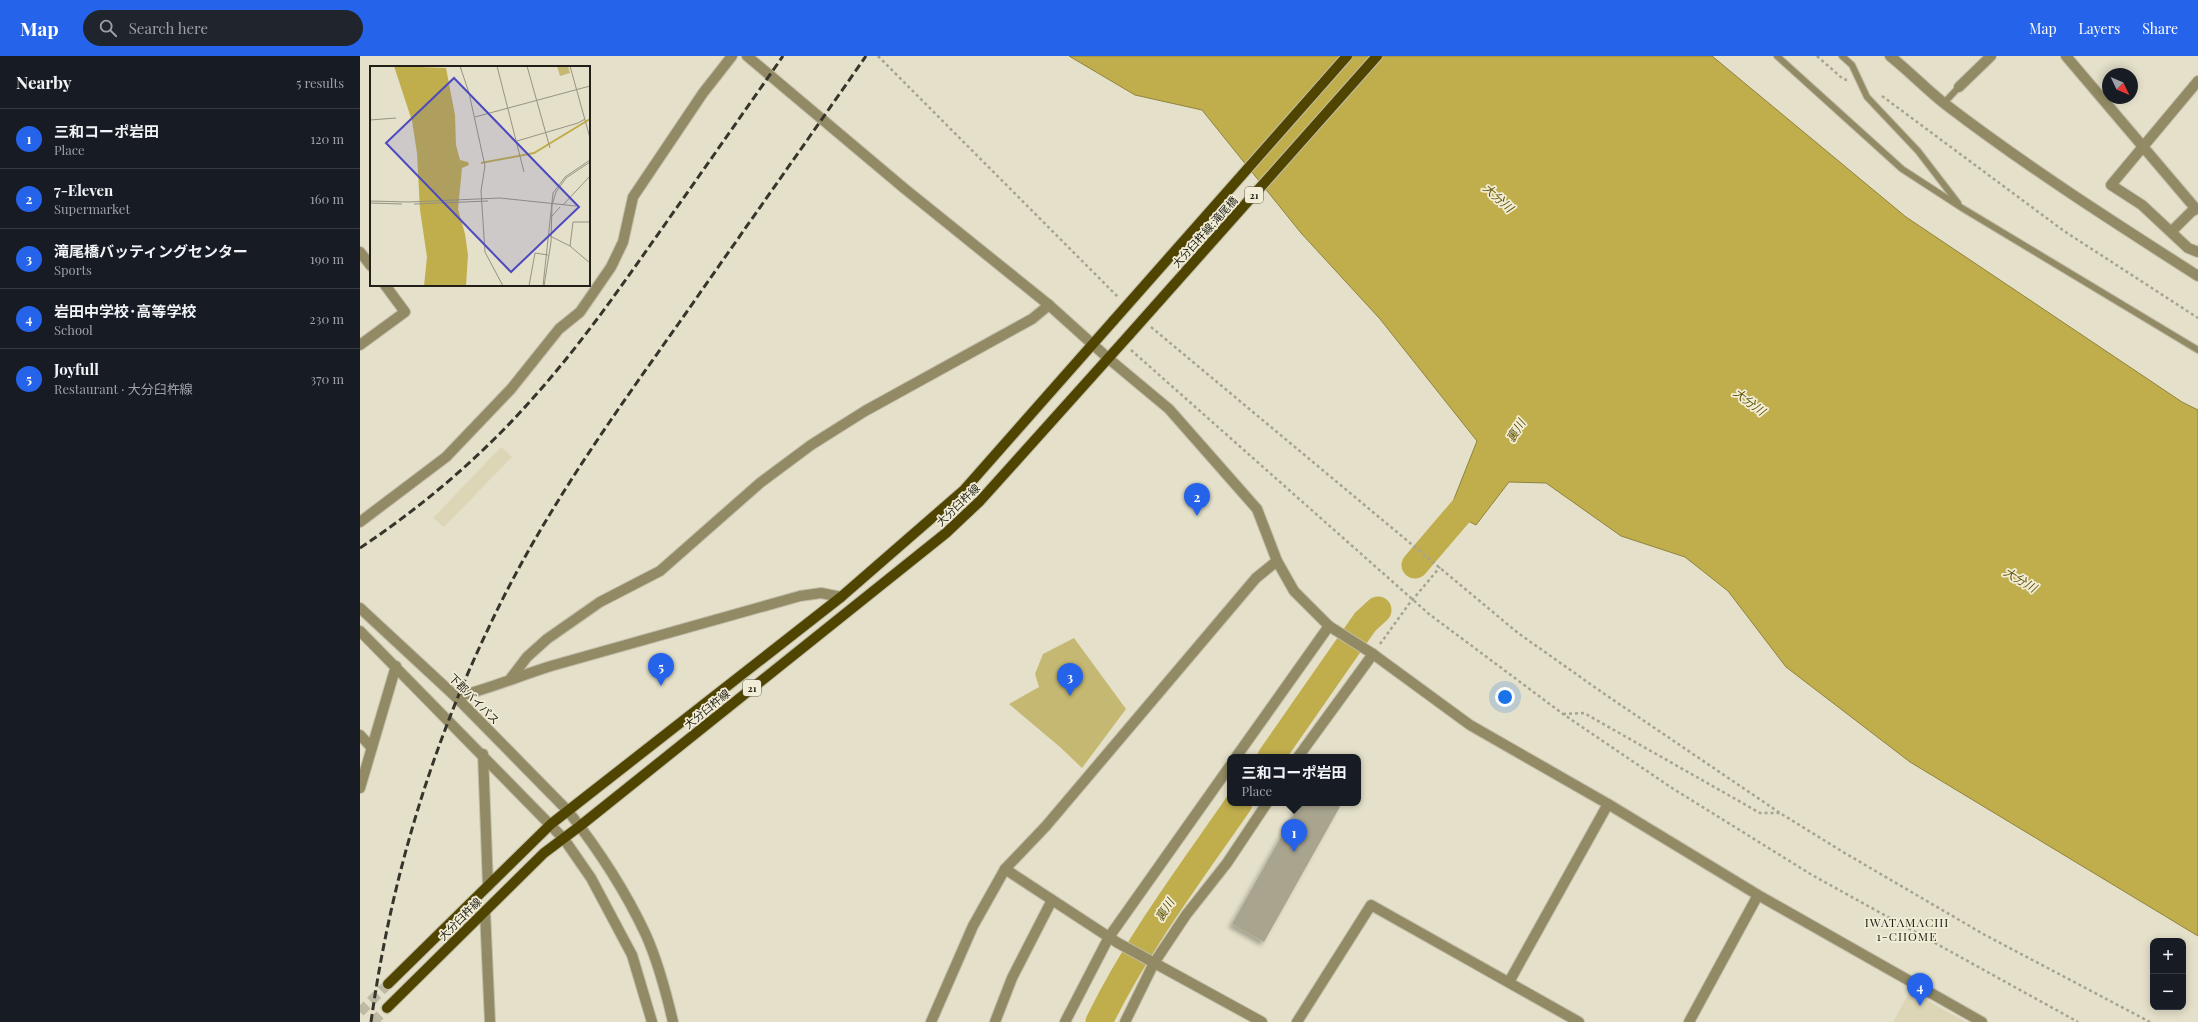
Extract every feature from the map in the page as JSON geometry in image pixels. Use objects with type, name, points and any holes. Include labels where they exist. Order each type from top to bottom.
[{"type":"main road","name":"大分臼杵線;滝尾橋","points":[[1093,344],[1347,56]]},
{"type":"main road","name":"大分臼杵線;滝尾橋","points":[[1123,343],[1377,56]]},
{"type":"main road","name":"21","points":[[1109,359],[1123,343]]},
{"type":"main road","name":"大分臼杵線","points":[[388,984],[551,824],[841,597],[964,490],[1093,344]]},
{"type":"main road","name":"大分臼杵線","points":[[387,1008],[544,853],[564,839],[946,533],[980,501],[1109,359]]},
{"type":"street","points":[[360,522],[446,457],[511,389],[559,329],[580,312],[611,267],[623,242],[633,197],[691,111],[732,56]]},
{"type":"street","points":[[747,56],[905,189],[1049,305],[1109,359],[1169,409],[1257,509],[1277,561],[1294,591],[1329,626],[1370,652],[1470,725],[1608,804],[1758,895],[1982,1022]]},
{"type":"street","points":[[1890,56],[1944,103],[1999,144],[2096,210],[2198,276]]},
{"type":"street","points":[[1959,87],[1991,56]]},
{"type":"street","points":[[2066,56],[2197,208],[2171,232]]},
{"type":"street","points":[[2198,82],[2111,185],[2142,205],[2188,248],[2198,252]]},
{"type":"street","points":[[360,252],[370,265]]},
{"type":"street","points":[[360,345],[405,312],[386,286]]},
{"type":"street","points":[[511,678],[527,657],[546,639],[600,602],[660,571],[760,483],[811,445],[872,407],[1032,318],[1049,305]]},
{"type":"street","points":[[932,1022],[973,926],[1005,869],[1046,826],[1256,578],[1277,561]]},
{"type":"street","points":[[456,697],[478,692],[511,678],[709,620],[800,596],[821,593],[841,597]]},
{"type":"street","name":"下郡バイパス","points":[[360,608],[456,697],[568,811],[580,826],[613,873],[646,935],[663,984],[673,1022]]},
{"type":"street","points":[[1238,754],[1329,626]]},
{"type":"street","points":[[360,631],[483,754],[564,839],[591,878],[632,955],[652,1022]]},
{"type":"street","points":[[1300,754],[1370,652]]},
{"type":"street","points":[[360,788],[396,666]]},
{"type":"street","points":[[360,735],[372,748]]},
{"type":"street","points":[[483,754],[488,886]]},
{"type":"street","points":[[1065,1022],[1109,937],[1227,770]]},
{"type":"street","points":[[1509,982],[1608,804]]},
{"type":"street","points":[[1124,1022],[1150,961],[1227,863],[1265,806]]},
{"type":"street","points":[[1005,869],[1118,943],[1262,1022]]},
{"type":"street","points":[[1689,1022],[1758,895]]},
{"type":"street","points":[[995,1022],[1012,978],[1052,900]]},
{"type":"street","points":[[1297,1022],[1371,905],[1579,1022]]},
{"type":"street","points":[[485,911],[490,1022]]},
{"type":"lane","points":[[1776,56],[1902,169],[1962,208],[2198,350]]},
{"type":"lane","points":[[1842,56],[1852,65],[1867,97],[1918,151],[1962,208]]},
{"type":"lane","points":[[1944,103],[1959,87]]},
{"type":"path","points":[[1817,56],[1843,79],[1861,84],[1875,91],[2064,231],[2198,318]]},
{"type":"path","points":[[1123,343],[1412,599],[1562,714],[1672,788],[1812,875],[2078,1022]]},
{"type":"path","points":[[1414,546],[1518,633],[1780,813],[1843,852],[1985,935],[2150,1022]]},
{"type":"path","points":[[1370,652],[1412,599],[1440,567]]},
{"type":"path","points":[[1562,714],[1584,713],[1760,813],[1780,813]]},
{"type":"shaded area","points":[[501,447],[512,457],[444,527],[433,518]]},
{"type":"shaded area","points":[[1074,638],[1126,709],[1082,768],[1060,747],[1009,704],[1039,687],[1035,674],[1043,654]]},
{"type":"shaded area","points":[[1910,991],[1966,1022],[1893,1022]]},
{"type":"water","name":"大分川","points":[[1069,56],[1712,56],[1906,217],[2182,402],[2198,410],[2198,936],[1910,762],[1786,667],[1728,591],[1685,557],[1621,536],[1546,483],[1509,482],[1476,525],[1450,509],[1477,441],[1380,319],[1301,233],[1202,110],[1135,95]]},
{"type":"building","points":[[1298,806],[1340,806],[1264,942],[1232,924]]},
{"type":"waterway","name":"裏川","points":[[1415,565],[1481,488]]},
{"type":"waterway","name":"裏川","points":[[1273,754],[1365,622],[1378,610]]},
{"type":"waterway","name":"裏川","points":[[1099,1022],[1147,937],[1237,806]]},
{"type":"tunnel","points":[[360,1012],[388,984]]},
{"type":"tunnel","points":[[373,1022],[387,1008]]},
{"type":"railway","points":[[360,548],[407,515],[451,479],[494,440],[549,380],[623,284],[783,56]]},
{"type":"railway","points":[[371,1022],[389,920],[401,870],[430,771],[467,674],[509,587],[530,547],[577,470],[627,396],[866,56]]},
{"type":"place","name":"7-Eleven","points":[[1197,516]]},
{"type":"place","name":"Joyfull","points":[[661,686]]},
{"type":"place","name":"滝尾橋バッティングセンター","points":[[1070,696]]},
{"type":"place","name":"三和コーポ岩田","points":[[1294,852]]},
{"type":"place","name":"岩田中学校･高等学校","points":[[1920,1006]]},
{"type":"district","name":"IWATAMACHI 1-CHOME","points":[[1907,930]]}]
